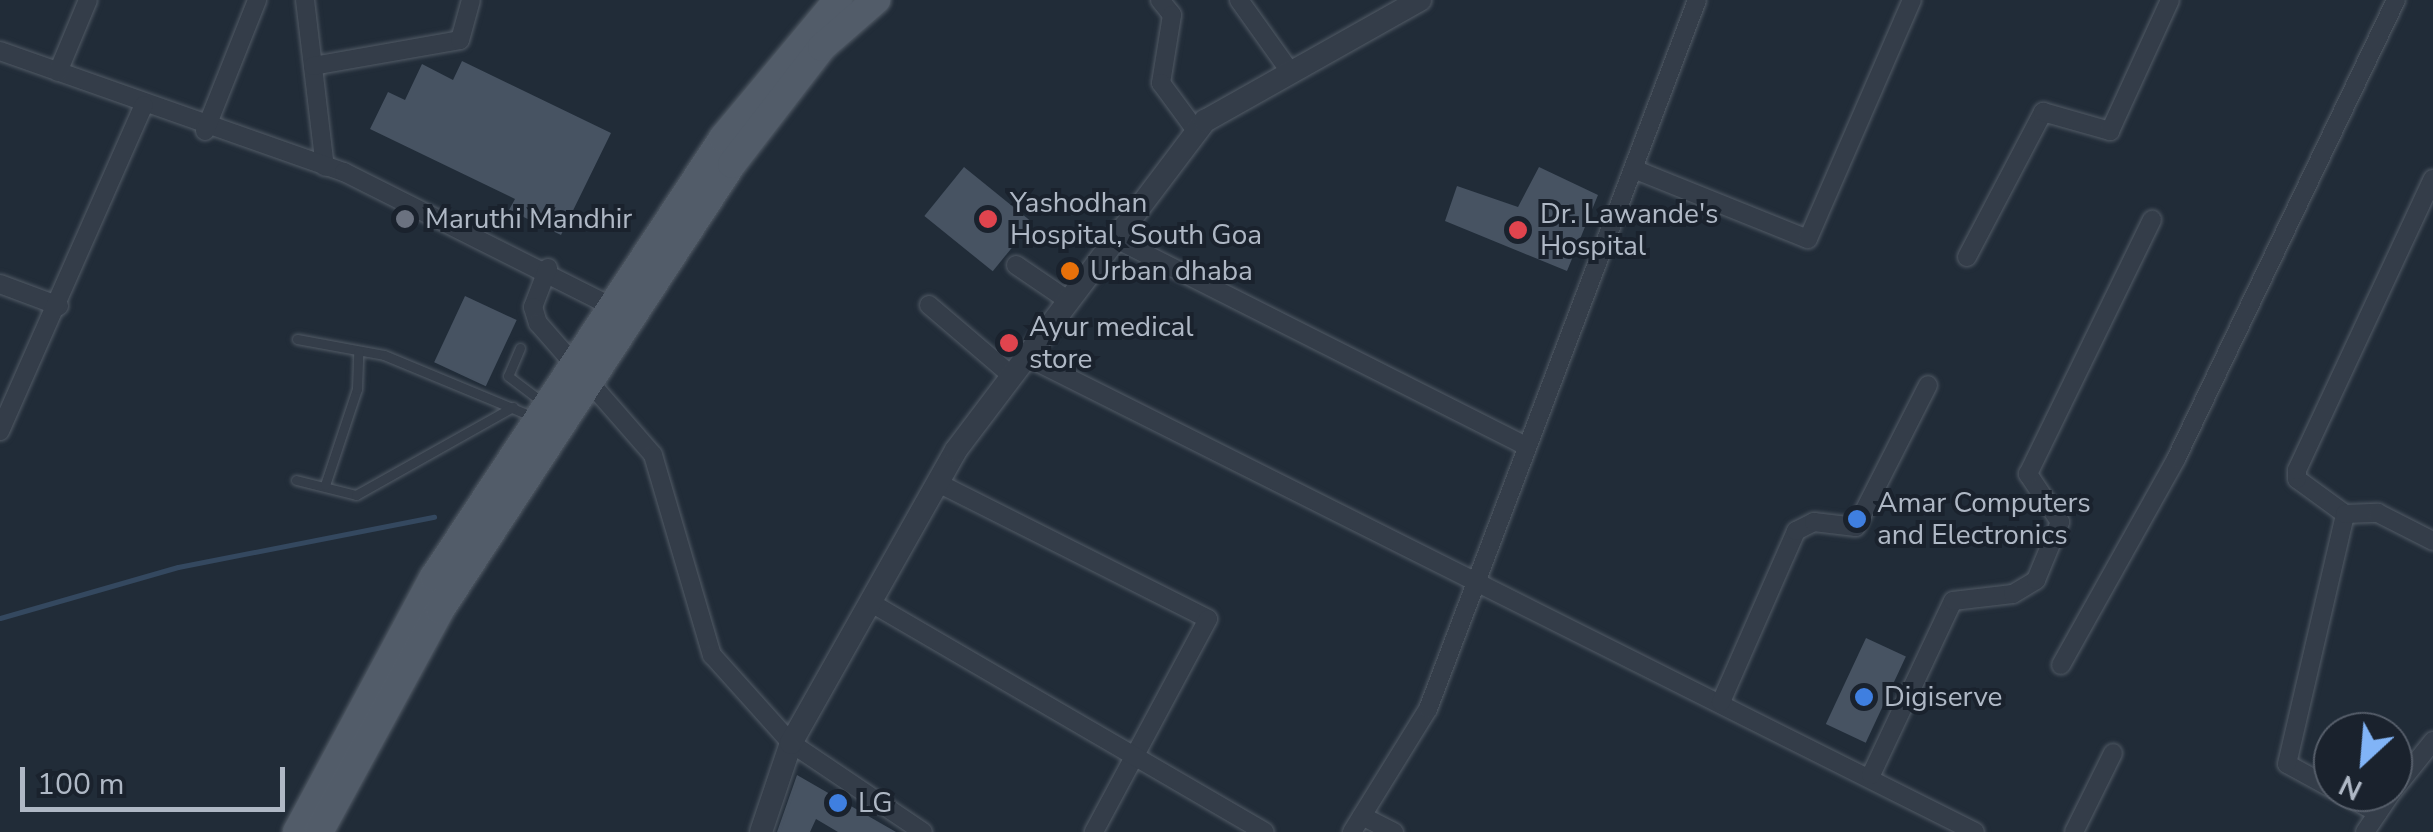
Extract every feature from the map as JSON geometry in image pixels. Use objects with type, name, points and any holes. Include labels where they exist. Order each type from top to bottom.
[{"type":"main road","points":[[297,832],[406,625],[533,411],[581,375],[612,306],[723,138],[838,0]]},
{"type":"main road","points":[[318,832],[440,610],[581,375],[780,97],[876,0]]},
{"type":"street","points":[[58,72],[88,0]]},
{"type":"street","points":[[205,130],[257,0]]},
{"type":"street","points":[[305,0],[325,167]]},
{"type":"street","points":[[313,66],[460,40],[472,0]]},
{"type":"street","points":[[1160,0],[1172,15],[1160,83],[1197,132]]},
{"type":"street","points":[[1239,0],[1292,73]]},
{"type":"street","points":[[761,832],[792,743],[938,482],[1012,376],[1197,132],[1420,0]]},
{"type":"street","points":[[1394,832],[1357,824],[1428,709],[1525,446],[1636,170],[1697,0]]},
{"type":"street","points":[[1636,170],[1808,239],[1912,0]]},
{"type":"street","points":[[1967,256],[2043,112],[2110,131],[2170,0]]},
{"type":"street","points":[[2061,664],[2176,459],[2396,0]]},
{"type":"street","points":[[0,51],[205,130],[325,167],[548,268],[612,306]]},
{"type":"street","points":[[0,431],[59,306],[144,105]]},
{"type":"street","points":[[2433,180],[2297,470],[2296,480],[2344,514],[2378,513],[2433,540]]},
{"type":"street","points":[[1871,774],[1953,600],[2012,594],[2036,580],[2060,522],[2028,474],[2152,220]]},
{"type":"street","points":[[1116,239],[1525,446]]},
{"type":"street","points":[[1016,265],[1069,301]]},
{"type":"street","points":[[548,268],[534,307],[581,375],[652,455],[712,656],[792,743],[924,832]]},
{"type":"street","points":[[0,284],[59,306]]},
{"type":"street","points":[[930,305],[1012,376]]},
{"type":"street","points":[[1027,357],[1477,576],[1721,702],[1871,774],[1975,832]]},
{"type":"street","points":[[1721,702],[1796,530],[1814,522],[1856,527],[1928,385]]},
{"type":"street","points":[[938,482],[1208,619],[1094,832]]},
{"type":"street","points":[[2313,778],[2287,764],[2344,514]]},
{"type":"street","points":[[873,604],[1138,754],[1266,832]]},
{"type":"street","points":[[2413,766],[2433,740]]},
{"type":"street","points":[[2074,832],[2113,752]]},
{"type":"street","points":[[2365,832],[2378,813]]},
{"type":"lane","points":[[297,339],[358,351],[533,411]]},
{"type":"lane","points":[[520,348],[508,376],[533,411]]},
{"type":"lane","points":[[325,486],[357,388],[358,351]]},
{"type":"lane","points":[[296,480],[356,495],[533,411]]},
{"type":"building","points":[[462,61],[611,133],[561,235],[509,210],[515,199],[370,129],[388,92],[405,100],[422,64],[453,80]]},
{"type":"building","points":[[964,167],[1032,222],[993,271],[924,216]]},
{"type":"building","points":[[1539,167],[1598,195],[1567,271],[1445,221],[1457,186],[1518,207]]},
{"type":"building","points":[[465,296],[517,320],[486,386],[434,362]]},
{"type":"building","points":[[1866,638],[1906,657],[1866,743],[1826,724]]},
{"type":"building","points":[[797,775],[896,832],[838,832],[816,819],[810,832],[777,832]]},
{"type":"waterway","points":[[0,618],[178,567],[434,517]]},
{"type":"place","name":"Maruthi Mandhir","points":[[405,219]]},
{"type":"place","name":"Yashodhan Hospital, South Goa","points":[[988,219]]},
{"type":"place","name":"Dr. Lawande's Hospital","points":[[1518,230]]},
{"type":"place","name":"Urban dhaba","points":[[1070,271]]},
{"type":"place","name":"Ayur medical store","points":[[1009,343]]},
{"type":"place","name":"Amar Computers and Electronics","points":[[1857,519]]},
{"type":"place","name":"Digiserve","points":[[1864,697]]},
{"type":"place","name":"LG","points":[[838,803]]}]
